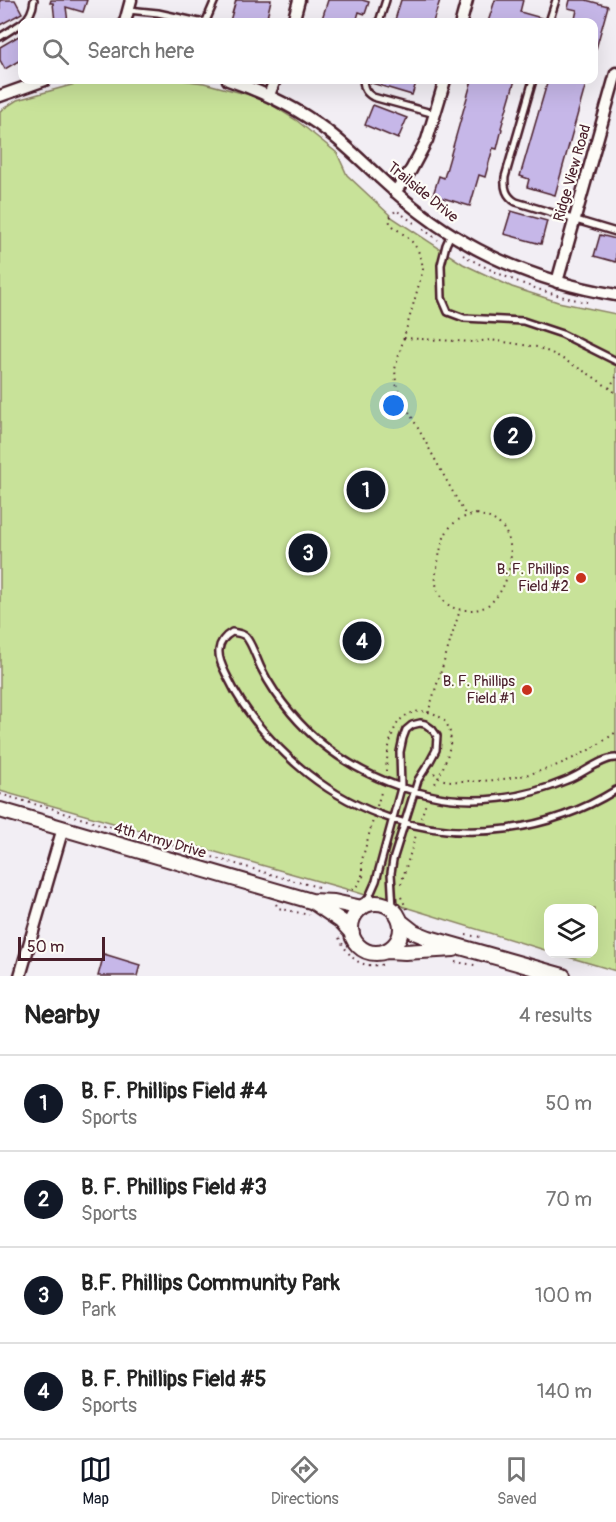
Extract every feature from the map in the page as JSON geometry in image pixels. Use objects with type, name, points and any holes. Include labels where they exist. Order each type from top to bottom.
[{"type":"street","points":[[294,18],[299,0]]},
{"type":"street","points":[[462,18],[467,0]]},
{"type":"street","name":"Ridge View Road","points":[[557,282],[616,72]]},
{"type":"street","points":[[0,96],[34,84]]},
{"type":"street","name":"Trailside Drive","points":[[240,84],[268,95],[318,124],[421,214],[478,250],[531,274],[616,295]]},
{"type":"street","points":[[268,95],[272,84]]},
{"type":"street","points":[[395,192],[427,140],[444,84]]},
{"type":"street","name":"4th Army Drive","points":[[0,810],[311,901],[363,907],[372,903],[387,905],[414,932],[423,936],[564,976]]},
{"type":"street","points":[[20,976],[63,828]]},
{"type":"street","name":"4th Army Drive","points":[[311,901],[336,917],[365,951],[380,953],[388,957],[405,952],[464,948]]},
{"type":"street","points":[[352,933],[355,915],[363,907]]},
{"type":"street","points":[[388,957],[400,935],[397,915]]},
{"type":"lane","points":[[28,18],[34,0]]},
{"type":"lane","points":[[207,18],[215,0]]},
{"type":"lane","points":[[381,18],[386,0]]},
{"type":"lane","points":[[550,18],[556,0]]},
{"type":"lane","points":[[130,5],[181,18]]},
{"type":"lane","points":[[0,37],[18,26]]},
{"type":"lane","points":[[364,84],[367,93],[373,97],[435,114]]},
{"type":"lane","points":[[532,84],[506,177],[506,193],[516,202],[616,232]]},
{"type":"lane","points":[[451,234],[441,265],[442,298],[448,312],[464,318],[523,321],[562,334],[616,361]]},
{"type":"lane","points":[[616,758],[607,759],[567,780],[514,796],[457,800],[401,788],[356,768],[321,743],[306,729],[291,714],[269,683],[244,636],[232,632],[222,640],[219,649],[220,661],[229,680],[250,714],[277,746],[309,775],[327,787],[393,819],[444,830],[509,829],[570,813],[616,790]]},
{"type":"lane","points":[[363,907],[376,881],[401,788],[400,752],[404,734],[412,725],[420,723],[432,729],[437,740],[434,754],[419,777],[393,860],[391,873],[397,915]]},
{"type":"path","points":[[396,210],[389,219],[390,223],[409,238],[416,247],[422,258],[423,270],[395,369],[396,384],[424,441],[466,516]]},
{"type":"path","points":[[404,338],[473,342],[491,340],[537,347],[556,355],[616,393]]},
{"type":"path","points":[[609,388],[616,377]]},
{"type":"path","points":[[477,514],[499,523],[507,532],[512,550],[506,579],[493,601],[476,610],[460,610],[452,608],[444,601],[435,586],[435,574],[444,537],[450,526],[466,516],[477,514]]},
{"type":"path","points":[[424,724],[460,610]]},
{"type":"path","points":[[426,768],[442,779],[475,781],[518,776],[542,771],[574,758],[616,732]]},
{"type":"path","points":[[0,794],[210,857]]},
{"type":"path","points":[[278,908],[312,916]]},
{"type":"path","points":[[337,935],[349,955],[364,965],[372,966],[388,957]]},
{"type":"path","points":[[448,961],[474,966]]},
{"type":"green space","points":[[75,84],[208,84],[261,98],[296,120],[337,153],[347,175],[393,218],[463,264],[512,287],[558,302],[616,314],[616,971],[572,958],[598,958],[598,904],[544,904],[544,950],[346,889],[0,791],[0,111],[17,100]]},
{"type":"building","points":[[0,0],[15,0],[22,13],[0,25]]},
{"type":"building","points":[[51,0],[87,0],[83,12],[66,7],[67,18],[55,18],[53,3],[50,3]]},
{"type":"building","points":[[236,0],[271,0],[267,18],[231,18]]},
{"type":"building","points":[[328,0],[369,2],[365,14],[359,12],[357,18],[322,18]]},
{"type":"building","points":[[401,0],[440,0],[434,18],[396,18]]},
{"type":"building","points":[[495,0],[523,0],[520,12],[541,18],[489,18]]},
{"type":"building","points":[[570,0],[586,0],[608,6],[598,42],[598,18],[575,18],[577,10],[568,8]]},
{"type":"building","points":[[18,36],[18,61],[5,69],[0,60],[0,47]]},
{"type":"building","points":[[375,84],[416,84],[412,95]]},
{"type":"building","points":[[471,84],[514,84],[497,149],[493,148],[485,177],[479,175],[470,206],[433,195],[439,176],[444,178]]},
{"type":"building","points":[[547,84],[586,84],[555,195],[527,187],[529,179],[520,176]]},
{"type":"building","points":[[373,105],[407,118],[398,139],[365,125]]},
{"type":"building","points":[[511,211],[547,221],[541,244],[504,234]]},
{"type":"building","points":[[600,235],[616,239],[616,262],[594,256]]},
{"type":"building","points":[[104,954],[140,965],[137,976],[98,976]]},
{"type":"place","name":"B. F. Phillips Field #3","points":[[513,436]]},
{"type":"place","name":"B. F. Phillips Field #4","points":[[366,490]]},
{"type":"place","name":"B.F. Phillips Community Park","points":[[308,553]]},
{"type":"place","name":"B. F. Phillips Field #2","points":[[581,578]]},
{"type":"place","name":"B. F. Phillips Field #5","points":[[362,641]]},
{"type":"place","name":"B. F. Phillips Field #1","points":[[527,690]]}]
